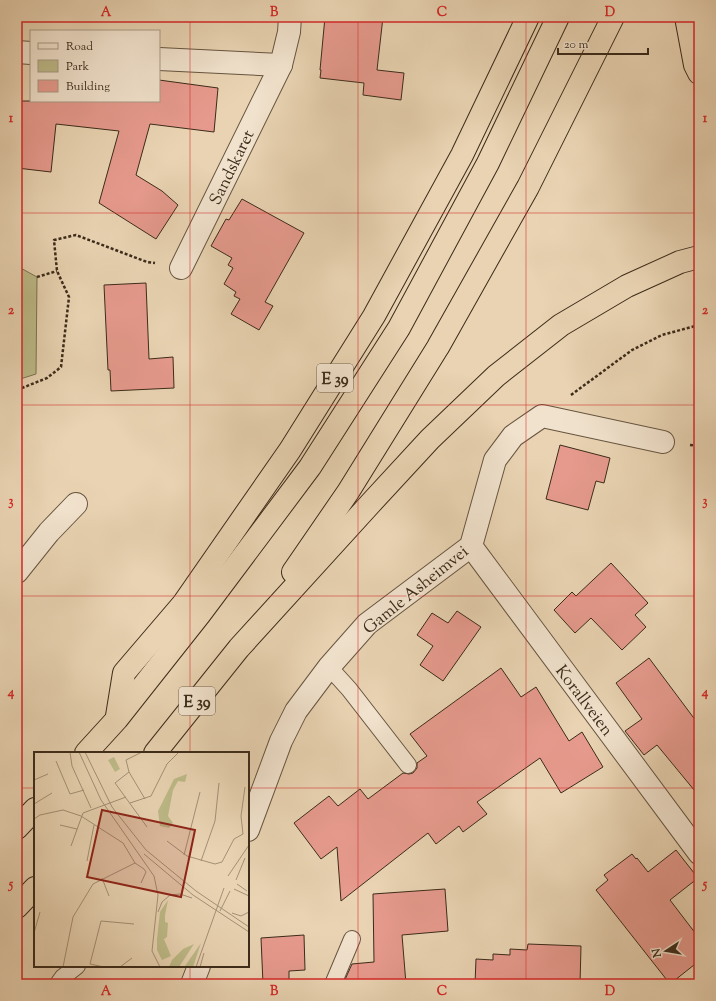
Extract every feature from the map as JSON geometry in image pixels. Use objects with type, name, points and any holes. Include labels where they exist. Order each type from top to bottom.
[{"type":"highway","name":"E 39","points":[[117,719],[124,674],[183,604],[290,450],[374,316],[462,155],[528,17]]},
{"type":"highway","name":"E 39","points":[[87,752],[117,719],[200,614],[310,467],[399,328],[488,163],[558,17]]},
{"type":"highway","name":"E 39","points":[[156,752],[239,648],[348,492],[438,347],[528,187],[613,17]]},
{"type":"highway","points":[[686,17],[695,65],[699,73]]},
{"type":"highway","name":"E 39","points":[[239,648],[430,439],[496,376],[561,324],[627,286],[680,262],[699,257]]},
{"type":"highway","points":[[17,828],[34,810]]},
{"type":"highway","points":[[17,907],[34,889]]},
{"type":"street","name":"Sandskaret","points":[[181,268],[281,66],[289,32],[290,17]]},
{"type":"street","points":[[17,52],[30,53]]},
{"type":"street","points":[[160,59],[281,66]]},
{"type":"street","points":[[542,416],[663,442]]},
{"type":"street","name":"Gamle Asheimvei","points":[[249,827],[280,740],[296,711],[329,667],[367,624],[471,546],[495,460],[513,436],[542,416]]},
{"type":"street","points":[[17,572],[49,532],[76,504]]},
{"type":"street","name":"Korallveien","points":[[471,546],[699,852]]},
{"type":"street","points":[[192,984],[199,967]]},
{"type":"lane","points":[[329,667],[350,689],[408,765]]},
{"type":"lane","points":[[333,984],[352,939]]},
{"type":"lane","points":[[58,984],[63,977],[76,967]]},
{"type":"path","points":[[17,390],[47,378],[61,367],[70,297],[57,271],[54,240],[76,235],[148,262],[181,268]]},
{"type":"path","points":[[36,277],[57,271]]},
{"type":"path","points":[[542,416],[632,350],[662,335],[699,325]]},
{"type":"green space","points":[[17,266],[37,277],[36,374],[17,380]]},
{"type":"building","points":[[325,17],[383,17],[377,70],[404,73],[401,100],[363,95],[364,83],[320,78]]},
{"type":"building","points":[[160,80],[218,88],[214,132],[150,124],[136,175],[162,191],[178,205],[156,239],[99,203],[119,131],[56,124],[51,172],[17,168],[17,151],[20,126],[17,125],[17,101],[160,102]]},
{"type":"building","points":[[242,199],[304,233],[265,302],[273,306],[259,330],[231,314],[240,299],[234,296],[236,292],[224,284],[233,268],[228,265],[232,258],[211,246],[226,219],[229,220]]},
{"type":"building","points":[[146,283],[149,359],[173,357],[174,388],[111,391],[110,370],[108,370],[104,285]]},
{"type":"building","points":[[560,445],[610,458],[604,483],[596,481],[588,510],[546,499]]},
{"type":"building","points":[[611,563],[648,603],[635,615],[646,627],[622,650],[591,618],[575,633],[554,610],[572,592],[576,596]]},
{"type":"building","points":[[457,611],[481,627],[443,681],[420,665],[433,646],[417,635],[432,613],[448,623]]},
{"type":"building","points":[[649,658],[699,725],[699,796],[657,745],[644,755],[625,731],[642,719],[616,683]]},
{"type":"building","points":[[501,668],[521,697],[536,687],[569,741],[582,732],[603,767],[561,793],[540,758],[477,802],[487,814],[463,832],[459,826],[436,844],[428,833],[341,901],[337,847],[321,859],[294,823],[329,796],[338,806],[360,789],[368,799],[403,773],[413,773],[417,768],[417,763],[427,756],[410,734]]},
{"type":"building","points":[[676,850],[698,878],[670,900],[699,938],[699,961],[670,984],[596,890],[608,880],[604,875],[632,854],[648,872]]},
{"type":"building","points":[[445,889],[448,931],[402,935],[406,984],[343,984],[352,964],[374,962],[373,894]]},
{"type":"building","points":[[304,935],[305,970],[289,971],[289,984],[263,984],[261,938]]},
{"type":"building","points":[[528,944],[581,946],[580,984],[475,984],[476,959],[493,960],[493,954],[510,955],[510,949],[527,950]]}]
